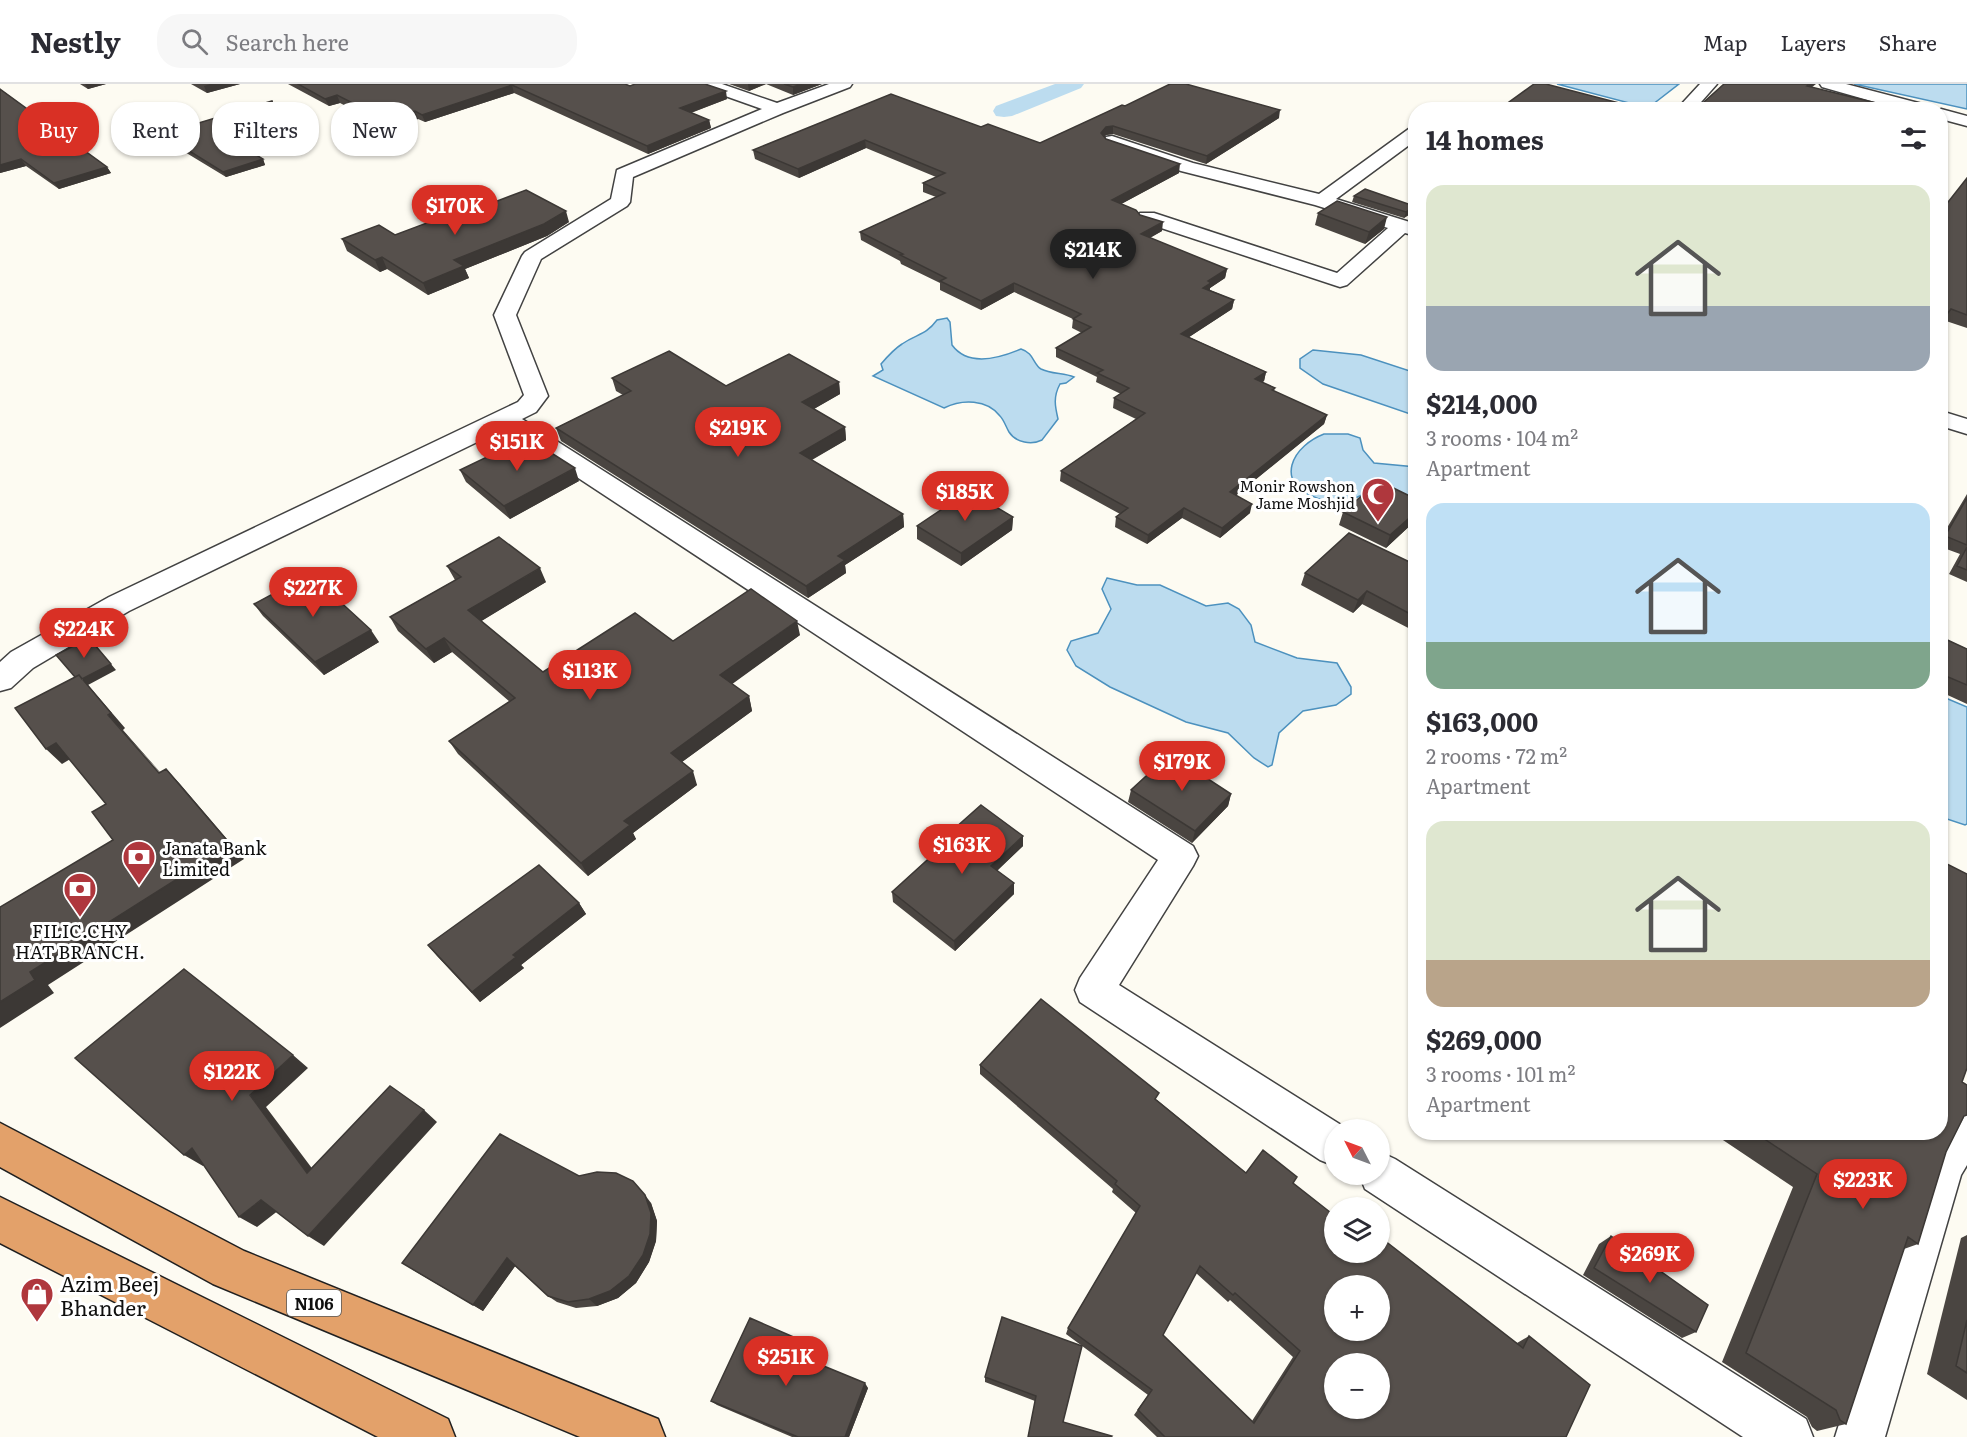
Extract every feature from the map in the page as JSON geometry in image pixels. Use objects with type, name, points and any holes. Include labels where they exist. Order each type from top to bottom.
[{"type":"highway","name":"N106","points":[[0,1144],[229,1268],[640,1437]]},
{"type":"highway","points":[[0,1219],[430,1437]]},
{"type":"street","points":[[706,84],[777,110]]},
{"type":"street","points":[[0,680],[22,660],[119,604],[527,407],[536,396],[505,315],[532,256],[620,202],[624,174],[844,84]]},
{"type":"street","points":[[1692,102],[1709,84]]},
{"type":"street","points":[[1828,84],[1894,102]]},
{"type":"street","points":[[1948,116],[1967,121]]},
{"type":"street","points":[[1322,201],[1408,138]]},
{"type":"street","points":[[1112,141],[1187,167],[1322,201],[1408,228]]},
{"type":"street","points":[[1147,217],[1340,281],[1408,229]]},
{"type":"street","points":[[505,419],[1180,856],[1094,990],[1324,1138]]},
{"type":"street","points":[[1948,420],[1967,427]]},
{"type":"street","points":[[1860,1437],[1942,1167],[1967,1124]]},
{"type":"street","points":[[1390,1180],[1788,1437]]},
{"type":"water","points":[[1557,84],[1679,84],[1656,102],[1625,102]]},
{"type":"water","points":[[1854,84],[1967,84],[1967,109],[1948,105],[1948,102],[1935,102]]},
{"type":"water","points":[[947,318],[950,322],[952,345],[967,356],[985,359],[1021,349],[1031,356],[1041,369],[1074,377],[1060,384],[1055,402],[1058,419],[1042,440],[1029,443],[1016,439],[1009,432],[1003,419],[988,406],[966,402],[944,408],[873,376],[883,370],[881,364],[899,346],[925,332],[937,320]]},
{"type":"water","points":[[1313,350],[1361,355],[1408,370],[1408,413],[1323,384],[1300,368],[1300,359]]},
{"type":"water","points":[[1324,434],[1348,434],[1360,438],[1363,450],[1374,463],[1408,466],[1408,496],[1376,491],[1345,502],[1337,502],[1308,494],[1300,489],[1291,474],[1297,455],[1314,439]]},
{"type":"water","points":[[1107,578],[1137,585],[1160,585],[1206,606],[1228,603],[1239,609],[1251,625],[1255,642],[1297,658],[1337,663],[1351,687],[1351,694],[1336,705],[1303,711],[1279,733],[1272,765],[1268,767],[1254,758],[1228,733],[1186,722],[1110,687],[1076,666],[1067,650],[1071,641],[1098,633],[1111,609],[1102,589]]},
{"type":"water","points":[[1948,699],[1967,707],[1967,824],[1948,819]]},
{"type":"building","points":[[298,84],[625,84],[630,86],[635,84],[705,84],[726,91],[680,108],[709,120],[647,146],[512,85],[422,115],[418,113],[418,102],[351,102],[337,95],[325,99]]},
{"type":"building","points":[[784,84],[801,84],[793,87]]},
{"type":"building","points":[[1170,84],[1186,84],[1280,110],[1207,156],[1113,126],[1106,127],[1101,133],[1106,139],[1180,164],[1112,200],[1136,210],[1140,215],[1163,222],[1141,234],[1227,269],[1208,281],[1211,283],[1203,288],[1234,300],[1181,334],[1266,372],[1255,379],[1275,388],[1272,390],[1327,415],[1230,492],[1252,504],[1222,528],[1184,508],[1148,535],[1116,517],[1128,508],[1061,471],[1145,413],[1114,398],[1129,388],[1097,373],[1103,370],[1056,348],[1091,327],[1073,319],[1081,314],[1014,283],[981,301],[940,281],[946,278],[860,232],[945,193],[923,183],[945,173],[865,140],[798,169],[753,150],[891,94],[981,127],[988,124],[1040,143]]},
{"type":"building","points":[[1534,84],[1546,84],[1615,102],[1509,102]]},
{"type":"building","points":[[1724,84],[1810,84],[1807,86],[1872,102],[1704,102]]},
{"type":"building","points":[[0,89],[18,102],[18,156],[92,156],[107,167],[54,183],[21,159],[0,165]]},
{"type":"building","points":[[212,119],[212,156],[258,156],[263,159],[223,172],[197,156],[200,156],[200,123]]},
{"type":"building","points":[[1967,178],[1967,315],[1951,309],[1948,313],[1948,202]]},
{"type":"building","points":[[1365,189],[1408,204],[1408,210],[1406,212],[1354,196]]},
{"type":"building","points":[[526,190],[566,211],[544,224],[454,260],[464,266],[423,283],[382,257],[375,260],[342,239],[379,225],[395,235],[448,215],[453,218]]},
{"type":"building","points":[[1337,201],[1387,217],[1369,232],[1318,213]]},
{"type":"building","points":[[669,351],[726,386],[789,354],[839,382],[802,402],[845,427],[800,453],[903,514],[838,556],[845,560],[806,586],[556,428],[631,391],[612,378]]},
{"type":"building","points":[[531,440],[575,468],[504,506],[460,470],[495,453],[499,456]]},
{"type":"building","points":[[1379,481],[1408,495],[1408,519],[1390,535],[1343,512]]},
{"type":"building","points":[[969,491],[1013,517],[961,553],[917,526]]},
{"type":"building","points":[[1967,498],[1967,545],[1948,537],[1948,531]]},
{"type":"building","points":[[1349,533],[1408,561],[1408,613],[1367,591],[1358,600],[1305,573]]},
{"type":"building","points":[[499,537],[540,568],[468,610],[543,672],[635,613],[673,641],[751,589],[797,621],[720,675],[749,696],[671,753],[693,771],[624,821],[630,825],[581,863],[449,741],[515,698],[444,638],[426,649],[390,617],[461,577],[447,566]]},
{"type":"building","points":[[1967,547],[1967,570],[1957,566]]},
{"type":"building","points":[[310,574],[371,630],[315,662],[254,604]]},
{"type":"building","points":[[89,638],[111,664],[82,679],[79,675],[75,677],[56,655]]},
{"type":"building","points":[[1948,640],[1967,649],[1967,685],[1948,677]]},
{"type":"building","points":[[79,675],[111,713],[108,715],[159,773],[166,769],[231,845],[30,972],[35,980],[0,1002],[0,907],[113,840],[92,812],[106,804],[56,743],[46,749],[15,708]]},
{"type":"building","points":[[1170,754],[1231,794],[1195,831],[1131,790]]},
{"type":"building","points":[[981,805],[1023,836],[991,866],[1014,883],[954,941],[892,892],[958,832],[954,829]]},
{"type":"building","points":[[1948,864],[1967,874],[1967,1068],[1962,1082],[1967,1085],[1967,1115],[1964,1116],[1946,1152],[1918,1244],[1908,1237],[1846,1424],[1840,1420],[1836,1410],[1746,1353],[1817,1174],[1766,1140],[1948,1140]]},
{"type":"building","points":[[539,865],[579,903],[513,955],[516,957],[472,992],[428,945]]},
{"type":"building","points":[[184,969],[293,1055],[250,1095],[307,1173],[390,1086],[424,1110],[308,1236],[261,1200],[239,1217],[192,1148],[184,1155],[75,1058]]},
{"type":"building","points":[[1041,999],[1159,1093],[1155,1099],[1246,1173],[1263,1150],[1297,1177],[1293,1183],[1324,1207],[1324,1263],[1390,1263],[1390,1245],[1523,1348],[1529,1336],[1590,1385],[1566,1437],[1165,1437],[1138,1410],[1152,1390],[1068,1328],[1140,1206],[1115,1184],[1117,1181],[980,1065]],"holes":[[[1200,1266],[1233,1295],[1235,1293],[1300,1351],[1254,1423],[1163,1335]]]},
{"type":"building","points":[[500,1134],[579,1176],[597,1172],[616,1173],[633,1181],[645,1195],[651,1213],[650,1234],[643,1255],[629,1276],[610,1291],[589,1299],[568,1302],[548,1296],[507,1258],[473,1305],[402,1263]]},
{"type":"building","points":[[1611,1236],[1708,1305],[1696,1332],[1594,1268]]},
{"type":"building","points":[[1002,1317],[1082,1346],[1063,1422],[1111,1437],[1028,1437],[1036,1396],[985,1377]]},
{"type":"building","points":[[750,1318],[798,1339],[792,1353],[865,1383],[845,1437],[798,1437],[711,1401]]},
{"type":"building","points":[[1967,1320],[1967,1373],[1956,1366]]},
{"type":"waterway","points":[[1004,111],[1074,84]]},
{"type":"place","name":"Monir Rowshon Jame Moshjid","points":[[1378,523]]},
{"type":"place","name":"Janata Bank Limited","points":[[139,886]]},
{"type":"place","name":"FILIC.CHY HAT BRANCH.","points":[[80,918]]},
{"type":"place","name":"Azim Beej Bhander","points":[[37,1323]]}]
